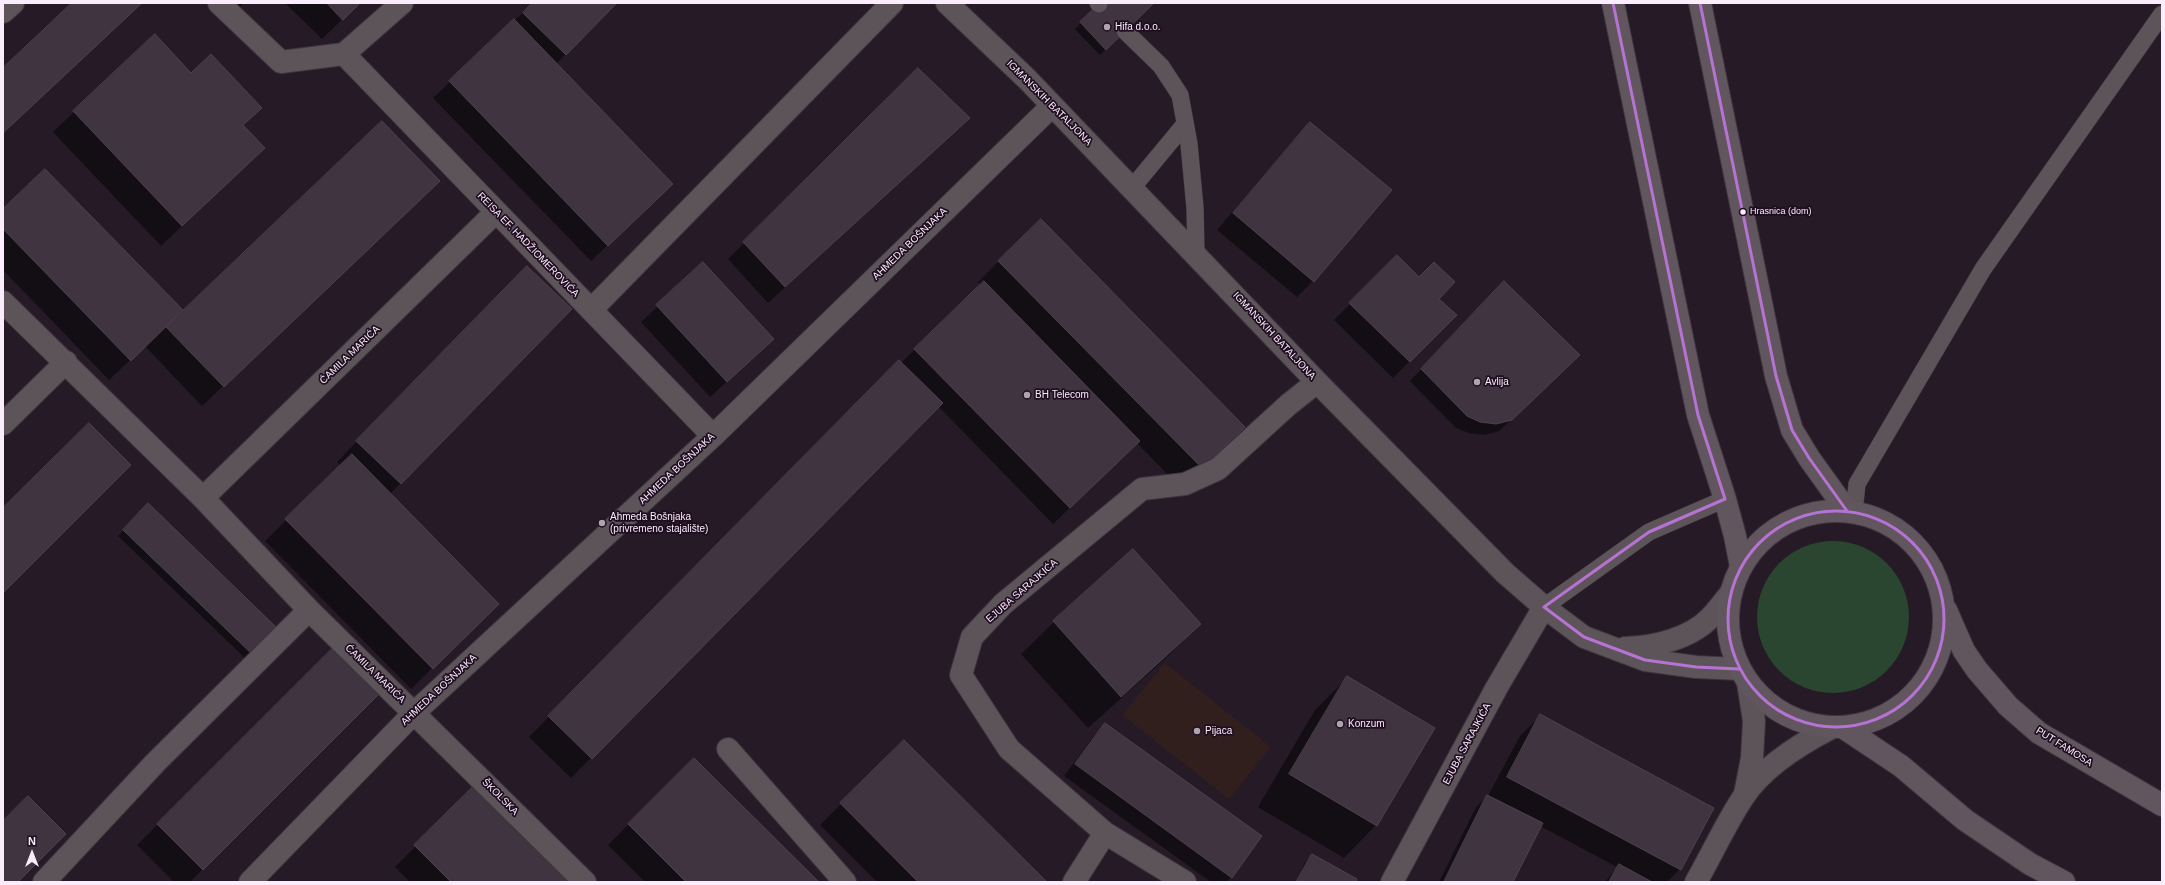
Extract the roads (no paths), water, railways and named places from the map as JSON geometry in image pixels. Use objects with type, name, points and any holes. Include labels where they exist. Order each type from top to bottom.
[{"type":"main road","points":[[1613,3],[1698,415],[1725,499],[1735,536],[1741,567]]},
{"type":"main road","points":[[1700,3],[1776,376],[1792,430],[1808,458],[1850,512]]},
{"type":"main road","points":[[1822,512],[1850,512],[1881,520],[1905,536],[1924,556],[1938,581],[1945,608],[1943,643],[1930,675],[1907,702],[1878,720],[1837,728],[1807,724],[1784,715],[1764,701],[1744,676],[1729,640],[1728,608],[1731,593],[1741,567],[1755,546],[1775,530],[1797,518],[1822,512]]},
{"type":"main road","name":"PUT FAMOSA","points":[[1945,608],[1964,650],[1977,670],[2008,706],[2039,733],[2162,805]]},
{"type":"main road","points":[[1837,728],[1901,766],[1965,820],[2030,864],[2064,882]]},
{"type":"street","points":[[3,12],[13,3]]},
{"type":"street","points":[[219,3],[281,62],[344,54],[402,3]]},
{"type":"street","points":[[591,310],[892,3]]},
{"type":"street","name":"IGMANSKIH BATALJONA","points":[[948,3],[1052,106],[1132,188],[1167,227],[1196,254],[1317,382],[1505,573],[1544,607],[1584,637],[1645,660],[1696,667],[1744,676]]},
{"type":"street","name":"REISA EF. HADŽIOMEROVIĆA","points":[[344,54],[713,436]]},
{"type":"street","name":"AHMEDA BOŠNJAKA","points":[[250,882],[414,713],[713,436],[1052,106]]},
{"type":"street","name":"ĆAMILA MARIĆA","points":[[203,498],[496,212]]},
{"type":"street","name":"ĆAMILA MARIĆA","points":[[3,302],[66,362],[203,498],[309,610],[414,713]]},
{"type":"street","points":[[3,424],[66,362]]},
{"type":"street","name":"EJUBA SARAJKIĆA","points":[[1185,882],[1105,833],[1009,749],[961,675],[972,637],[1003,604],[1142,490],[1185,484],[1218,469],[1288,405],[1317,382]]},
{"type":"street","name":"IGMANSKIH BATALJONA","points":[[1616,649],[1649,647],[1682,637],[1710,618],[1731,593]]},
{"type":"street","name":"EJUBA SARAJKIĆA","points":[[1392,882],[1497,687],[1544,607]]},
{"type":"street","points":[[44,882],[155,763],[309,610]]},
{"type":"street","points":[[1744,676],[1754,721],[1752,758],[1744,795]]},
{"type":"street","name":"ŠKOLSKA","points":[[414,713],[585,882]]},
{"type":"street","points":[[1696,882],[1744,795],[1763,775],[1806,741],[1837,728]]},
{"type":"street","points":[[728,749],[845,882]]},
{"type":"street","points":[[1074,882],[1105,833]]},
{"type":"lane","points":[[1850,512],[1857,484],[1983,269],[2162,14]]},
{"type":"lane","points":[[1125,31],[1165,72],[1180,95],[1195,208],[1196,254]]},
{"type":"lane","points":[[1132,188],[1185,124]]},
{"type":"lane","points":[[1544,607],[1649,532],[1725,499]]},
{"type":"place","name":"Hifa d.o.o.","points":[[1107,27]]},
{"type":"place","name":"Hrasnica (dom)","points":[[1743,212]]},
{"type":"place","name":"Avlija","points":[[1477,382]]},
{"type":"place","name":"BH Telecom","points":[[1027,395]]},
{"type":"place","name":"Ahmeda Bošnjaka (privremeno stajalište)","points":[[602,523]]},
{"type":"place","name":"Konzum","points":[[1340,724]]},
{"type":"place","name":"Pijaca","points":[[1197,731]]}]
